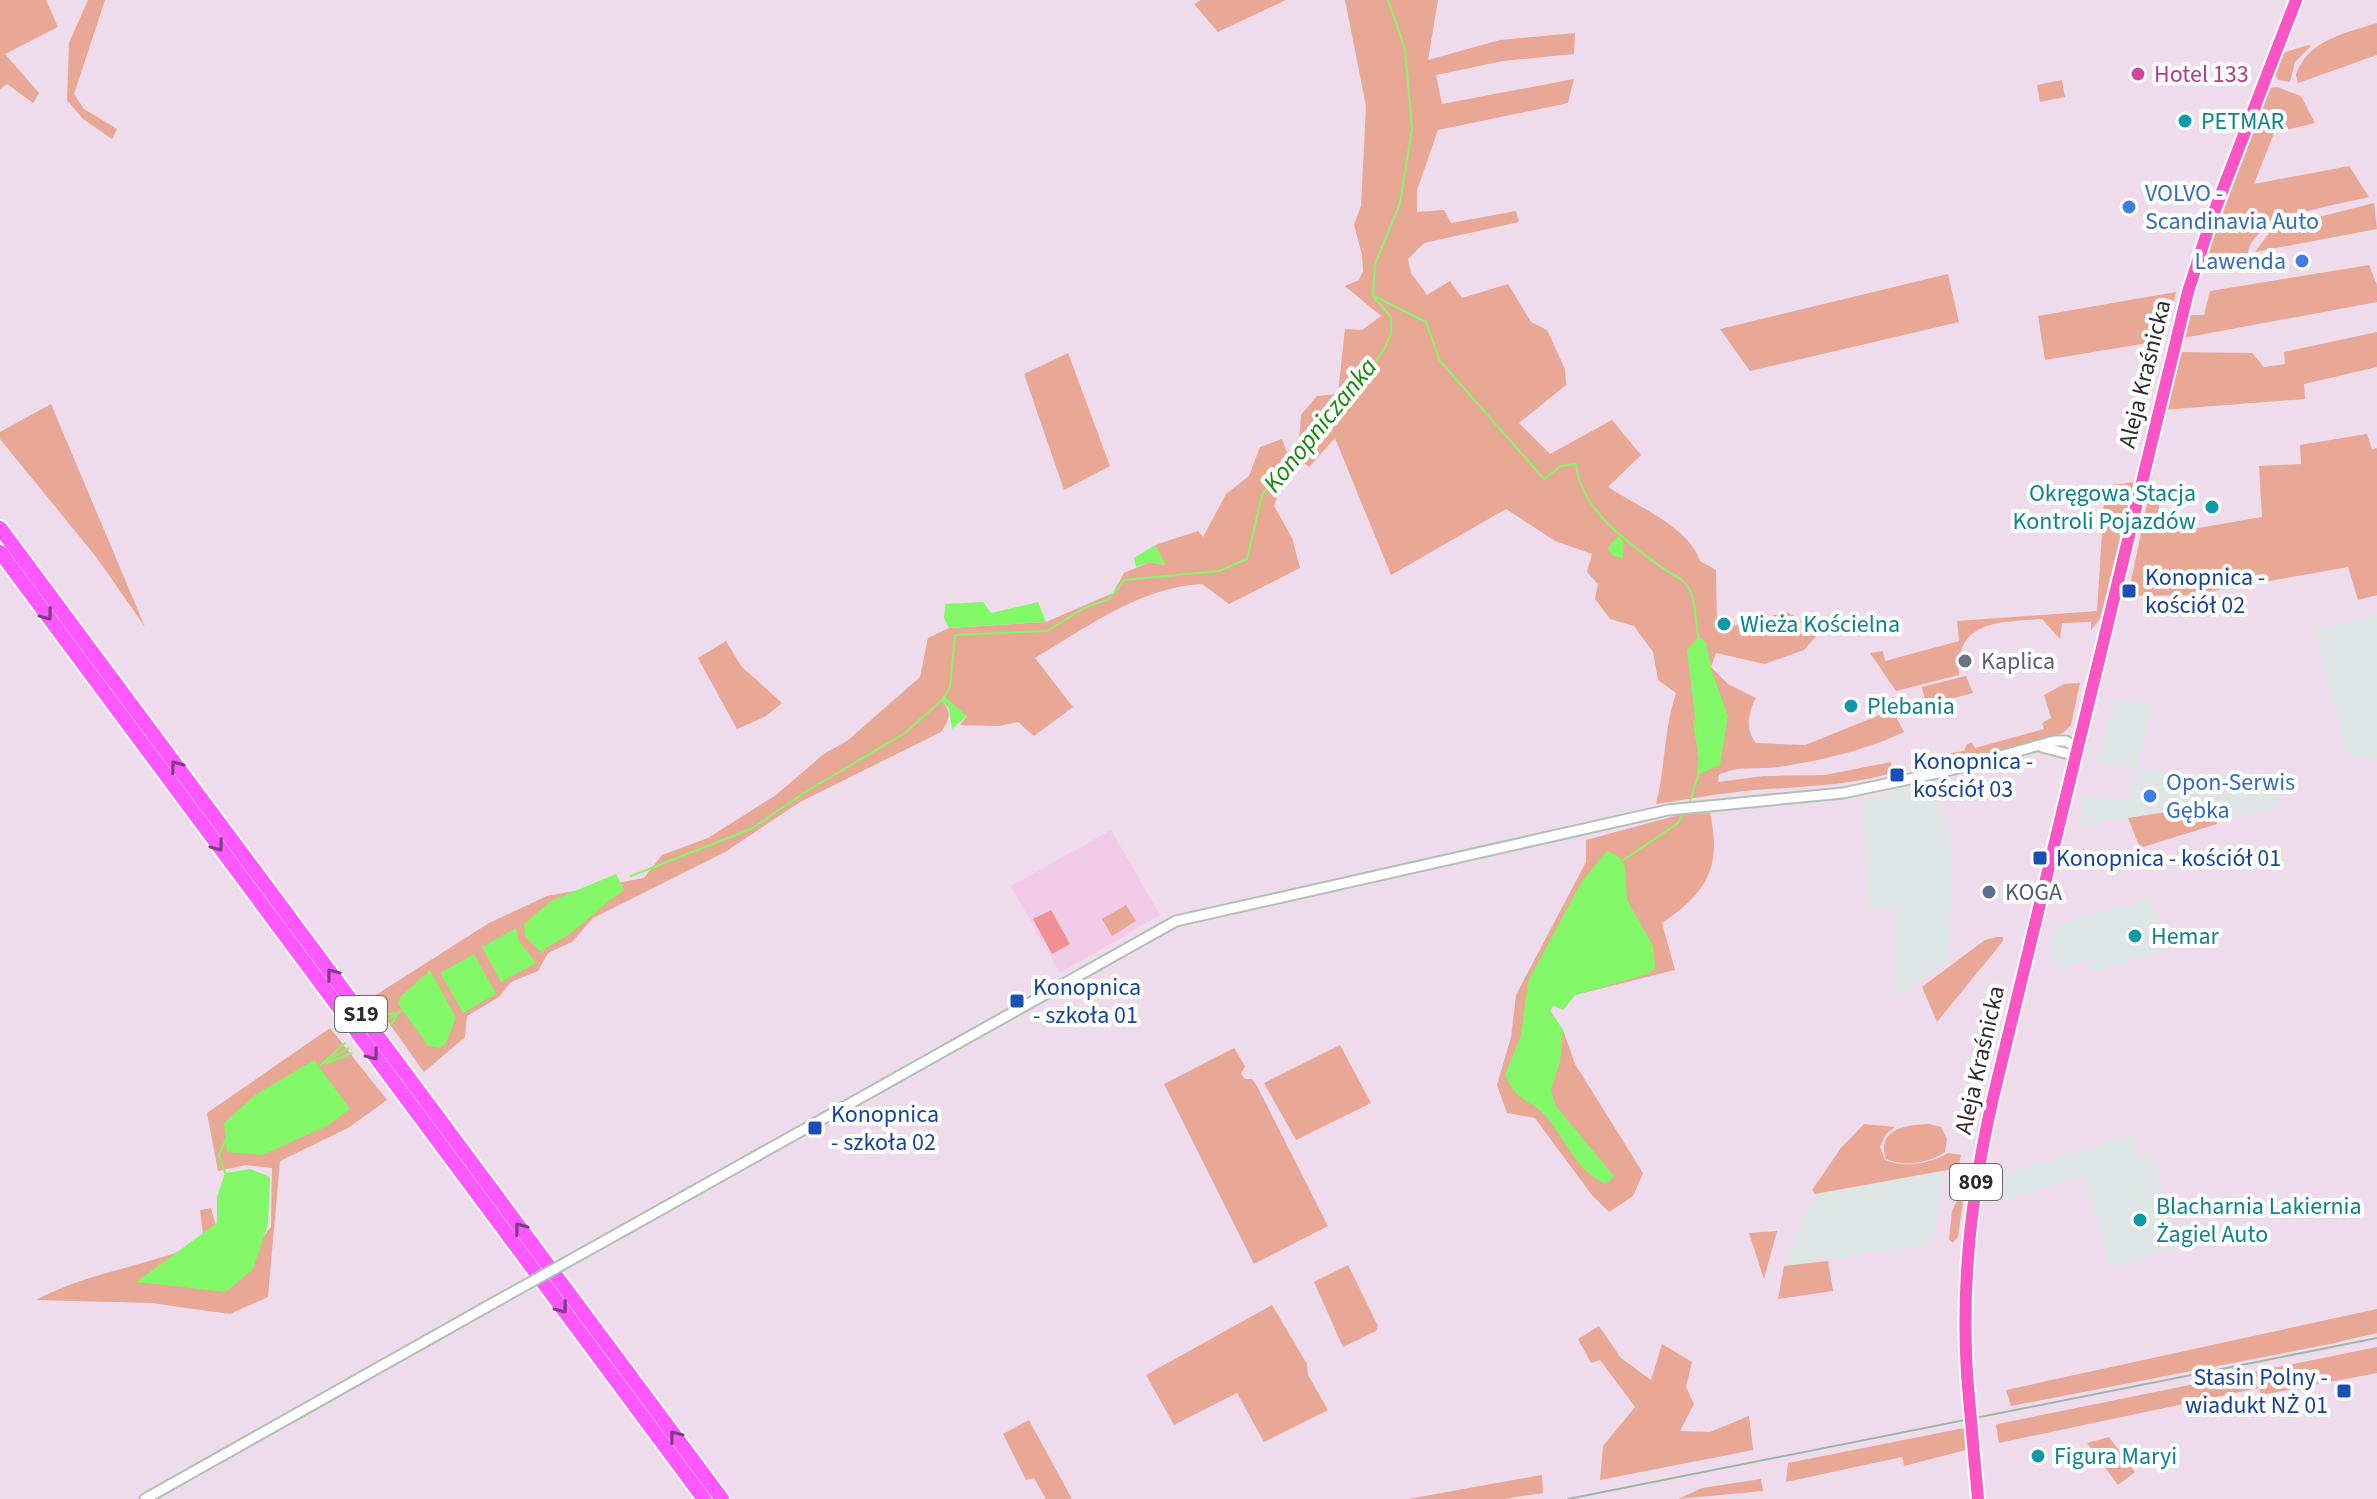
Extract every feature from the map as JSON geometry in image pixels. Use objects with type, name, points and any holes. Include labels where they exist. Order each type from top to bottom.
[{"type":"highway","name":"S19","points":[[0,528],[722,1499]]},
{"type":"highway","name":"S19","points":[[0,552],[704,1499]]},
{"type":"main road","name":"Aleja Kraśnicka","points":[[1978,1499],[1969,1398],[1965,1296],[1971,1213],[1983,1145],[2193,273],[2296,0]]},
{"type":"street","points":[[145,1499],[1173,922],[1668,810],[1843,793],[2042,747],[2069,754],[2078,749]]},
{"type":"shaded area","points":[[0,0],[46,0],[58,27],[5,54],[39,93],[33,103],[7,84],[0,89]]},
{"type":"shaded area","points":[[88,0],[105,0],[74,94],[84,109],[117,129],[112,139],[83,119],[67,100],[69,43]]},
{"type":"shaded area","points":[[1201,0],[1286,0],[1218,32],[1194,4]]},
{"type":"shaded area","points":[[1345,0],[1438,0],[1428,60],[1500,40],[1575,33],[1574,54],[1503,61],[1436,75],[1442,104],[1574,79],[1568,103],[1438,130],[1417,190],[1417,212],[1444,210],[1451,223],[1516,211],[1519,222],[1424,243],[1408,259],[1411,273],[1427,295],[1450,281],[1462,298],[1508,284],[1531,322],[1547,330],[1565,369],[1566,385],[1519,423],[1550,454],[1612,420],[1641,455],[1608,487],[1674,528],[1694,549],[1700,561],[1716,570],[1717,623],[1726,628],[1787,612],[1820,632],[1804,650],[1765,664],[1716,653],[1711,667],[1728,684],[1756,698],[1749,721],[1756,743],[1805,745],[1882,714],[1875,702],[1886,698],[1904,732],[1827,758],[1779,767],[1733,770],[1719,775],[1718,782],[1764,776],[1825,775],[1891,762],[1892,773],[1834,784],[1737,792],[1656,804],[1676,693],[1658,680],[1653,652],[1634,626],[1610,619],[1595,599],[1598,584],[1587,572],[1592,554],[1555,541],[1506,509],[1391,575],[1335,438],[1309,467],[1298,458],[1301,415],[1317,396],[1338,394],[1345,329],[1362,330],[1381,316],[1345,286],[1359,280],[1363,271],[1354,225],[1361,206],[1366,106]]},
{"type":"shaded area","points":[[2377,23],[2377,55],[2298,83],[2296,75],[2301,63],[2318,46]]},
{"type":"shaded area","points":[[2311,46],[2295,62],[2290,82],[2278,80],[2273,70],[2280,54]]},
{"type":"shaded area","points":[[2062,80],[2065,97],[2040,102],[2037,85]]},
{"type":"shaded area","points":[[2277,87],[2301,96],[2315,123],[2274,133],[2254,184],[2349,166],[2369,197],[2318,208],[2280,221],[2253,240],[2248,253],[2218,259],[2215,268],[2207,269],[2206,258],[2260,112],[2270,88]]},
{"type":"shaded area","points":[[2374,203],[2377,229],[2255,252],[2272,229]]},
{"type":"shaded area","points":[[2369,265],[2377,285],[2377,302],[2183,338],[2190,315],[2204,315],[2210,291]]},
{"type":"shaded area","points":[[1948,274],[1959,322],[1750,371],[1720,329]]},
{"type":"shaded area","points":[[2176,292],[2165,340],[2045,360],[2038,316]]},
{"type":"shaded area","points":[[2377,332],[2377,367],[2304,384],[2305,399],[2162,410],[2179,352],[2252,353],[2264,367],[2285,364],[2284,352]]},
{"type":"shaded area","points":[[1068,353],[1110,466],[1064,490],[1024,374]]},
{"type":"shaded area","points":[[51,404],[145,627],[97,558],[0,439],[0,432]]},
{"type":"shaded area","points":[[2367,434],[2372,449],[2377,448],[2377,595],[2358,600],[2348,567],[2190,595],[2128,596],[2150,489],[2155,491],[2159,506],[2158,524],[2198,528],[2262,517],[2259,466],[2301,464],[2300,445]]},
{"type":"shaded area","points":[[1282,439],[1295,473],[1281,487],[1274,506],[1292,538],[1300,568],[1229,604],[1202,584],[1157,592],[1115,610],[1035,658],[1073,707],[1034,736],[1018,722],[999,726],[960,725],[967,716],[942,700],[949,716],[941,732],[800,802],[725,852],[593,918],[572,942],[548,953],[538,971],[511,982],[499,997],[467,1016],[465,1037],[424,1072],[371,998],[489,923],[547,896],[644,878],[662,855],[708,838],[776,795],[825,753],[847,741],[920,677],[928,638],[949,628],[1046,622],[1113,593],[1124,573],[1150,562],[1165,565],[1155,545],[1198,531],[1203,537],[1226,494],[1249,476],[1260,447]]},
{"type":"shaded area","points":[[2134,482],[2100,619],[2091,630],[2091,622],[2062,623],[2060,639],[2042,619],[2011,621],[1983,628],[1964,643],[1959,675],[1896,691],[1870,653],[1883,651],[1885,661],[1959,641],[1957,621],[2097,611],[2105,486]]},
{"type":"shaded area","points":[[1619,536],[1624,542],[1623,558],[1613,556],[1607,548]]},
{"type":"shaded area","points":[[1155,545],[1166,565],[1150,562],[1136,567],[1134,558]]},
{"type":"shaded area","points":[[983,602],[991,613],[1038,602],[1046,622],[949,628],[944,618],[945,604]]},
{"type":"shaded area","points":[[2377,613],[2377,760],[2347,754],[2315,631]]},
{"type":"shaded area","points":[[1698,637],[1706,642],[1712,672],[1728,716],[1720,765],[1697,775],[1699,752],[1687,650]]},
{"type":"shaded area","points":[[726,641],[741,666],[782,703],[766,716],[737,729],[698,658]]},
{"type":"shaded area","points":[[1966,676],[1973,693],[1926,705],[1922,687]]},
{"type":"shaded area","points":[[2080,683],[2071,725],[2063,733],[1934,768],[1932,765],[1933,756],[1964,751],[1967,744],[1972,743],[1975,748],[2044,729],[2042,723],[2051,718],[2044,695],[2064,684]]},
{"type":"shaded area","points":[[944,696],[967,716],[952,729],[949,709],[942,700]]},
{"type":"shaded area","points":[[2115,699],[2152,703],[2138,768],[2279,796],[2283,804],[2217,824],[2211,805],[2080,826],[2081,795],[2130,801],[2137,768],[2097,762]]},
{"type":"shaded area","points":[[1929,780],[1952,843],[1950,961],[1895,997],[1896,909],[1869,908],[1862,801]]},
{"type":"shaded area","points":[[2212,805],[2217,824],[2140,848],[2128,818]]},
{"type":"shaded area","points":[[1710,813],[1714,849],[1707,877],[1690,901],[1662,923],[1675,970],[1575,995],[1563,1010],[1553,1005],[1550,1011],[1563,1030],[1575,1064],[1643,1173],[1633,1196],[1609,1212],[1591,1194],[1535,1118],[1507,1113],[1497,1085],[1511,1037],[1516,995],[1586,862],[1586,840],[1682,814]]},
{"type":"shaded area","points":[[1111,830],[1160,915],[1060,973],[1011,886]]},
{"type":"shaded area","points":[[1607,851],[1618,856],[1625,867],[1627,900],[1653,946],[1655,968],[1648,974],[1575,995],[1563,1010],[1553,1005],[1550,1011],[1563,1030],[1560,1062],[1551,1090],[1556,1106],[1614,1176],[1606,1184],[1587,1172],[1548,1119],[1515,1092],[1505,1075],[1521,1035],[1528,981],[1582,881]]},
{"type":"shaded area","points":[[616,874],[624,890],[566,936],[545,948],[543,954],[525,937],[524,924],[551,901]]},
{"type":"shaded area","points":[[2151,897],[2166,950],[2096,972],[2090,961],[2056,969],[2055,960],[2048,959],[2056,925]]},
{"type":"shaded area","points":[[1126,905],[1136,921],[1112,936],[1102,919]]},
{"type":"shaded area","points":[[1051,910],[1070,944],[1052,954],[1033,919]]},
{"type":"shaded area","points":[[516,928],[519,941],[536,963],[501,982],[482,947]]},
{"type":"shaded area","points":[[2003,937],[2003,941],[1937,1022],[1922,987],[1985,940]]},
{"type":"shaded area","points":[[474,954],[496,994],[463,1013],[440,973]]},
{"type":"shaded area","points":[[430,970],[456,1018],[446,1043],[440,1048],[428,1046],[398,1004],[400,997]]},
{"type":"shaded area","points":[[330,1028],[387,1100],[348,1128],[280,1161],[268,1297],[230,1314],[151,1303],[36,1300],[76,1282],[204,1242],[200,1210],[211,1208],[225,1259],[247,1257],[271,1227],[272,1168],[246,1165],[218,1171],[207,1113]]},
{"type":"shaded area","points":[[1340,1045],[1371,1103],[1296,1140],[1264,1083]]},
{"type":"shaded area","points":[[1234,1048],[1245,1066],[1241,1074],[1245,1079],[1252,1079],[1257,1086],[1328,1226],[1254,1264],[1164,1084]]},
{"type":"shaded area","points":[[314,1060],[350,1109],[327,1126],[262,1155],[227,1152],[224,1123],[255,1095]]},
{"type":"shaded area","points":[[1864,1124],[1895,1127],[1886,1134],[1880,1147],[1885,1160],[1917,1164],[1948,1153],[1961,1155],[1958,1168],[1815,1194],[1812,1190],[1841,1148]]},
{"type":"shaded area","points":[[1929,1124],[1941,1127],[1947,1139],[1945,1152],[1916,1163],[1886,1159],[1885,1141],[1889,1135],[1903,1127]]},
{"type":"shaded area","points":[[2132,1135],[2138,1158],[2152,1154],[2180,1247],[2110,1268],[2085,1175],[2002,1201],[2005,1173]]},
{"type":"shaded area","points":[[250,1169],[270,1177],[268,1224],[253,1269],[226,1292],[136,1282],[217,1223],[217,1197],[225,1173]]},
{"type":"shaded area","points":[[1945,1170],[1932,1244],[1786,1266],[1804,1218],[1818,1194]]},
{"type":"shaded area","points":[[1958,1198],[1963,1203],[1958,1236],[1953,1243],[1949,1239],[1952,1211]]},
{"type":"shaded area","points":[[1777,1231],[1764,1279],[1749,1233]]},
{"type":"shaded area","points":[[1828,1261],[1833,1291],[1778,1299],[1784,1266]]},
{"type":"shaded area","points":[[1348,1265],[1378,1326],[1376,1331],[1343,1347],[1314,1282]]},
{"type":"shaded area","points":[[1272,1305],[1307,1364],[1308,1375],[1328,1410],[1264,1442],[1237,1393],[1174,1425],[1146,1375]]},
{"type":"shaded area","points":[[2377,1309],[2377,1333],[2330,1344],[2011,1406],[2006,1390]]},
{"type":"shaded area","points":[[1599,1326],[1621,1358],[1651,1380],[1662,1344],[1692,1362],[1686,1387],[1694,1404],[1680,1431],[1710,1432],[1749,1416],[1753,1450],[1600,1480],[1603,1446],[1635,1407],[1600,1360],[1591,1363],[1578,1339]]},
{"type":"shaded area","points":[[2377,1347],[2377,1373],[2261,1395],[2259,1388],[1999,1443],[1998,1424]]},
{"type":"shaded area","points":[[1029,1420],[1072,1499],[1046,1499],[1034,1478],[1026,1480],[1003,1434]]},
{"type":"shaded area","points":[[1964,1428],[1966,1450],[1904,1466],[1902,1457],[1786,1482],[1788,1463]]},
{"type":"shaded area","points":[[2109,1437],[2135,1472],[2118,1485],[2087,1443]]},
{"type":"shaded area","points":[[1542,1475],[1543,1493],[1504,1499],[1408,1499]]},
{"type":"shaded area","points":[[1761,1479],[1763,1491],[1678,1499],[1702,1488]]},
{"type":"waterway","name":"Konopniczanka","points":[[631,876],[751,829],[807,791],[905,733],[942,700],[950,687],[955,635],[1047,631],[1084,608],[1109,599],[1124,580],[1219,571],[1247,559],[1262,495],[1273,479],[1313,443],[1359,375],[1373,365],[1391,334],[1391,317],[1373,296],[1375,264],[1400,203],[1412,129],[1405,49],[1388,0]]},
{"type":"waterway","points":[[1376,297],[1426,322],[1440,361],[1544,479],[1561,466],[1576,464],[1579,480],[1595,510],[1634,546],[1687,586],[1693,600],[1699,640]]},
{"type":"waterway","points":[[1694,721],[1699,755]]},
{"type":"waterway","points":[[1689,804],[1699,773]]},
{"type":"waterway","points":[[1622,861],[1677,824],[1684,813]]},
{"type":"waterway","points":[[387,1020],[402,1010]]},
{"type":"waterway","points":[[384,1015],[394,1013]]},
{"type":"waterway","points":[[391,1025],[398,1013]]},
{"type":"waterway","points":[[323,1063],[345,1043]]},
{"type":"waterway","points":[[317,1067],[349,1048]]},
{"type":"waterway","points":[[327,1063],[352,1053]]},
{"type":"waterway","points":[[225,1173],[219,1155],[227,1137]]},
{"type":"railway","points":[[1568,1499],[2377,1338]]},
{"type":"place","name":"Hotel 133","points":[[2138,74]]},
{"type":"place","name":"PETMAR","points":[[2185,121]]},
{"type":"place","name":"VOLVO - Scandinavia Auto","points":[[2129,207]]},
{"type":"place","name":"Lawenda","points":[[2302,261]]},
{"type":"place","name":"Okręgowa Stacja Kontroli Pojazdów","points":[[2212,507]]},
{"type":"place","name":"Konopnica - kościół 02","points":[[2129,591]]},
{"type":"place","name":"Wieża Kościelna","points":[[1724,624]]},
{"type":"place","name":"Kaplica","points":[[1965,661]]},
{"type":"place","name":"Plebania","points":[[1851,706]]},
{"type":"place","name":"Konopnica - kościół 03","points":[[1897,775]]},
{"type":"place","name":"Opon-Serwis Gębka","points":[[2150,796]]},
{"type":"place","name":"Konopnica - kościół 01","points":[[2040,858]]},
{"type":"place","name":"KOGA","points":[[1989,892]]},
{"type":"place","name":"Hemar","points":[[2135,936]]},
{"type":"place","name":"Konopnica - szkoła 01","points":[[1017,1001]]},
{"type":"place","name":"Konopnica - szkoła 02","points":[[815,1128]]},
{"type":"place","name":"Blacharnia Lakiernia Żagiel Auto","points":[[2140,1220]]},
{"type":"place","name":"Stasin Polny - wiadukt NŻ 01","points":[[2344,1391]]},
{"type":"place","name":"Figura Maryi","points":[[2038,1456]]}]
